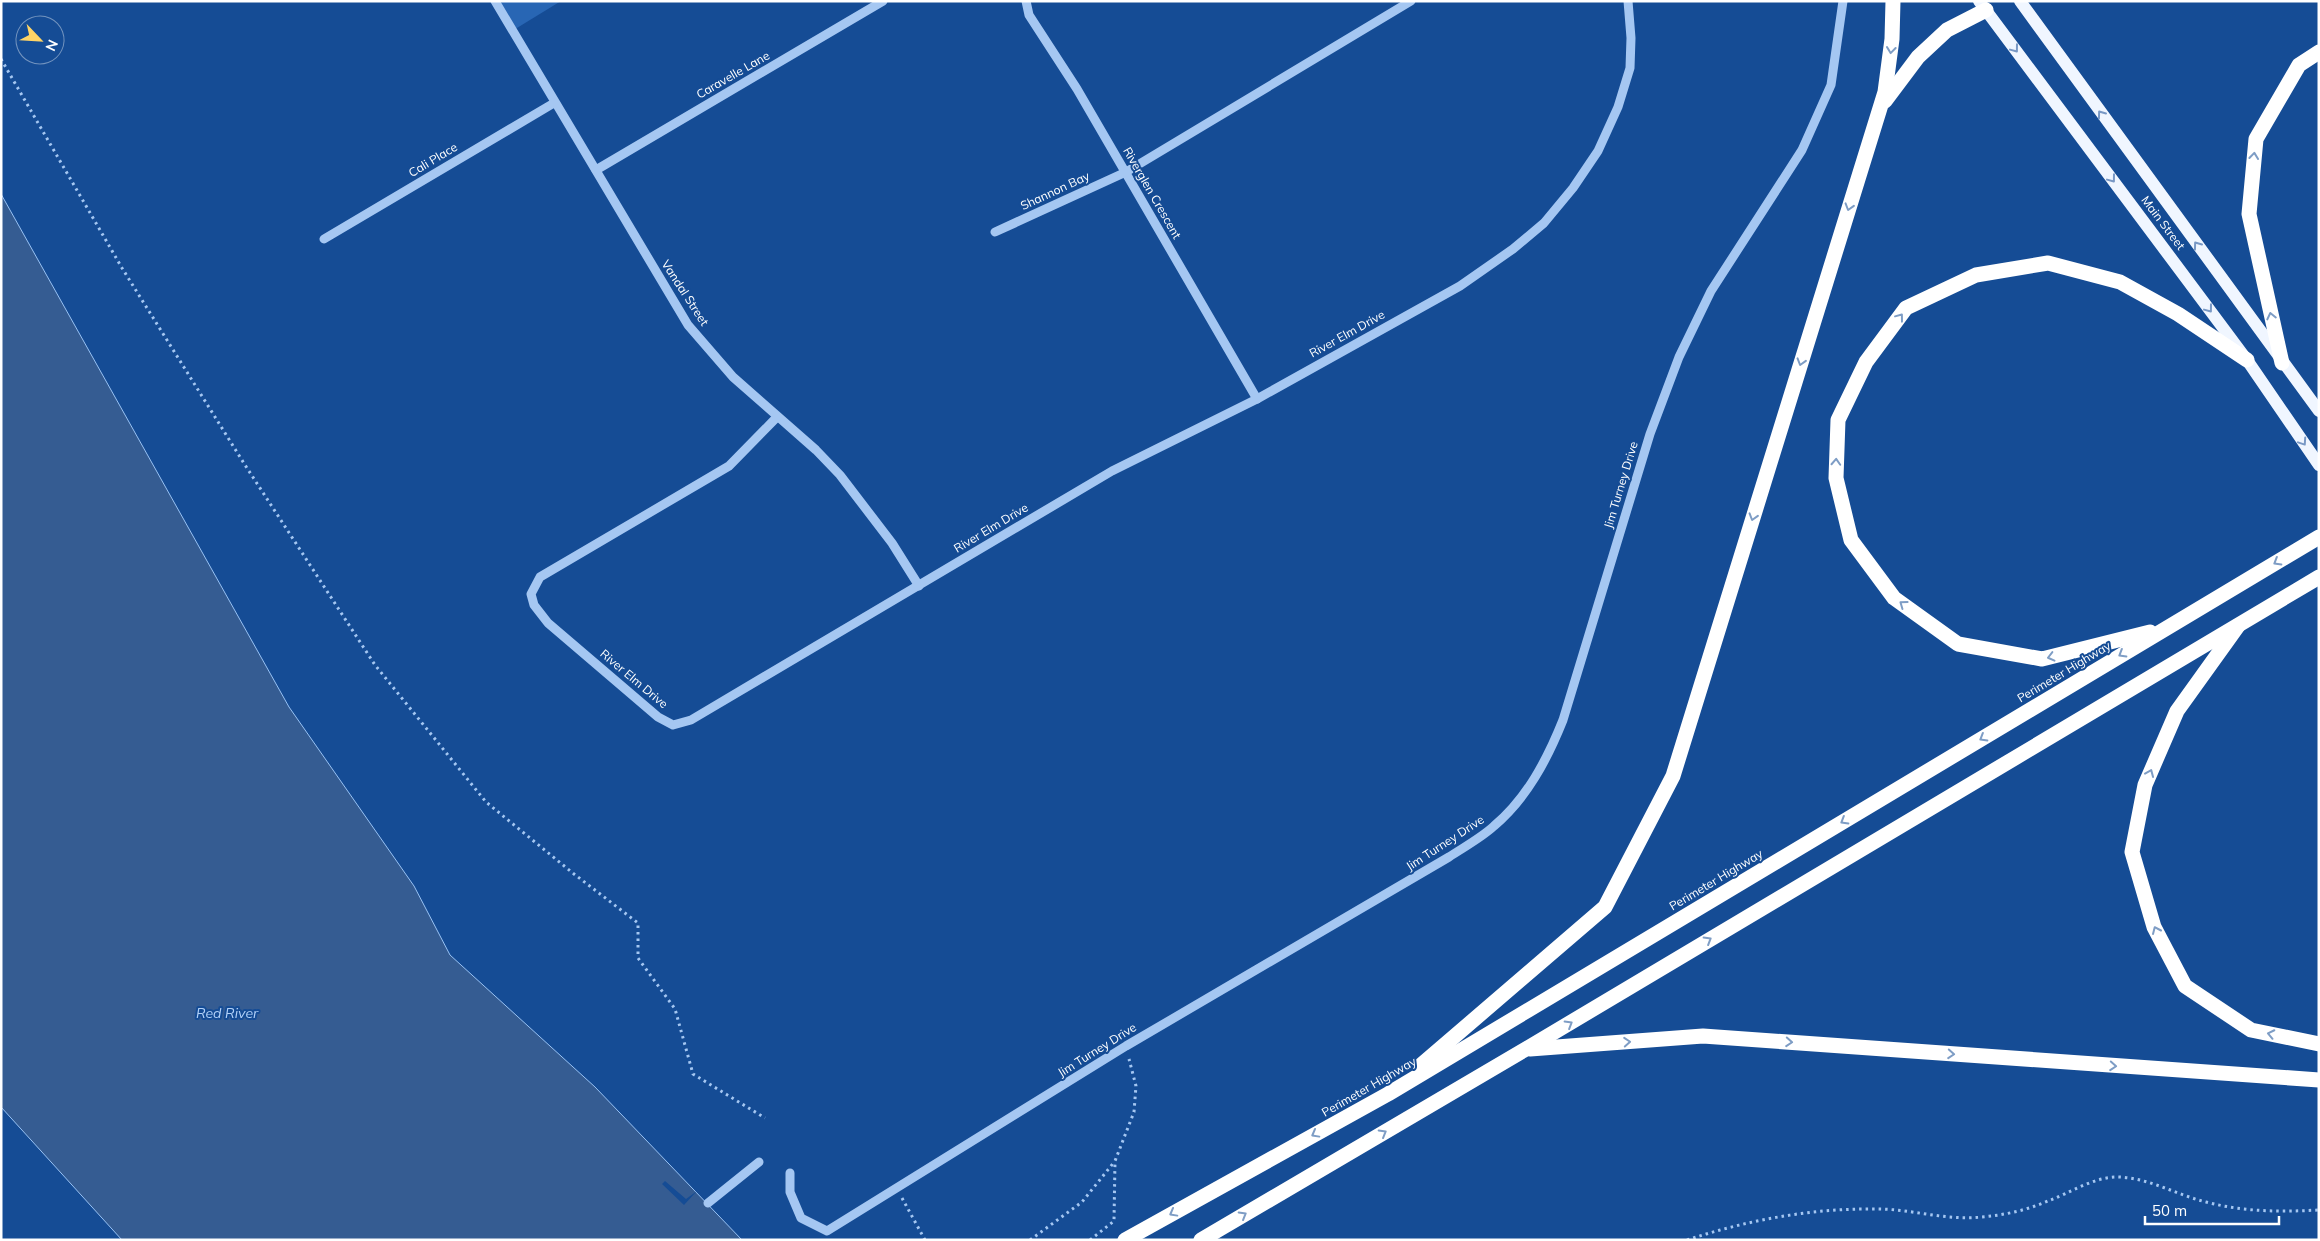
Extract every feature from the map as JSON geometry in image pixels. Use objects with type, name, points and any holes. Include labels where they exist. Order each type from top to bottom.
[{"type":"highway","points":[[1388,1094],[1605,907],[1673,776],[1879,109],[1889,66],[1893,1]]},
{"type":"highway","points":[[1879,109],[1918,57],[1948,30],[1983,5]]},
{"type":"highway","points":[[2282,363],[2248,214],[2256,139],[2299,65],[2319,52]]},
{"type":"highway","points":[[2166,628],[2042,659],[1958,644],[1894,598],[1851,540],[1836,478],[1838,420],[1866,362],[1906,308],[1976,275],[2048,263],[2120,282],[2178,314],[2247,360]]},
{"type":"highway","name":"Perimeter Highway","points":[[1124,1240],[1388,1094],[2319,537]]},
{"type":"highway","points":[[1201,1240],[2319,577]]},
{"type":"highway","points":[[2242,621],[2177,711],[2145,785],[2132,852],[2154,927],[2185,986],[2251,1030],[2319,1044]]},
{"type":"highway","points":[[1526,1049],[1703,1036],[2319,1080]]},
{"type":"main road","name":"Main Street","points":[[2020,1],[2319,412]]},
{"type":"main road","name":"Main Street","points":[[1983,5],[2247,360],[2319,465]]},
{"type":"street","name":"Vandal Street","points":[[496,1],[554,103],[688,325],[733,377],[816,450],[840,475],[892,543],[919,586]]},
{"type":"street","name":"Caravelle Lane","points":[[596,170],[883,1]]},
{"type":"street","name":"Riverglen Crescent","points":[[1026,1],[1029,15],[1077,89],[1256,398]]},
{"type":"street","points":[[1126,172],[1411,1]]},
{"type":"street","name":"River Elm Drive","points":[[777,417],[730,466],[540,577],[531,594],[534,606],[548,623],[658,717],[673,725],[691,720],[1112,471],[1256,398],[1460,286],[1512,249],[1544,223],[1573,188],[1598,150],[1618,107],[1630,68],[1631,38],[1628,1]]},
{"type":"street","name":"Jim Turney Drive","points":[[790,1173],[790,1192],[801,1218],[827,1231],[1126,1046],[1449,857],[1494,826],[1530,787],[1548,755],[1562,720],[1650,434],[1679,357],[1710,291],[1802,150],[1831,85],[1843,1]]},
{"type":"street","name":"Cali Place","points":[[324,239],[554,103]]},
{"type":"street","name":"Shannon Bay","points":[[995,232],[1126,172]]},
{"type":"street","points":[[708,1203],[759,1162]]},
{"type":"path","points":[[1,58],[122,268],[245,465],[376,665],[486,802],[574,874],[638,923],[638,958],[676,1009],[693,1074],[765,1118]]},
{"type":"path","points":[[1030,1240],[1082,1202],[1115,1161],[1134,1112],[1136,1086],[1126,1046]]},
{"type":"path","points":[[1090,1240],[1114,1221],[1115,1161]]},
{"type":"path","points":[[1687,1240],[1727,1227],[1761,1220],[1836,1210],[1878,1209],[1945,1217],[1989,1216],[2015,1212],[2100,1179],[2118,1176],[2144,1181],[2205,1202],[2243,1210],[2319,1210]]},
{"type":"path","points":[[897,1189],[925,1240]]},
{"type":"shaded area","points":[[500,1],[561,1],[512,31]]},
{"type":"water","name":"Red River","points":[[1,194],[289,707],[414,886],[450,955],[595,1087],[742,1240],[122,1240],[1,1107]]},
{"type":"pier","points":[[665,1181],[686,1199],[697,1191],[684,1205],[662,1184]]}]
